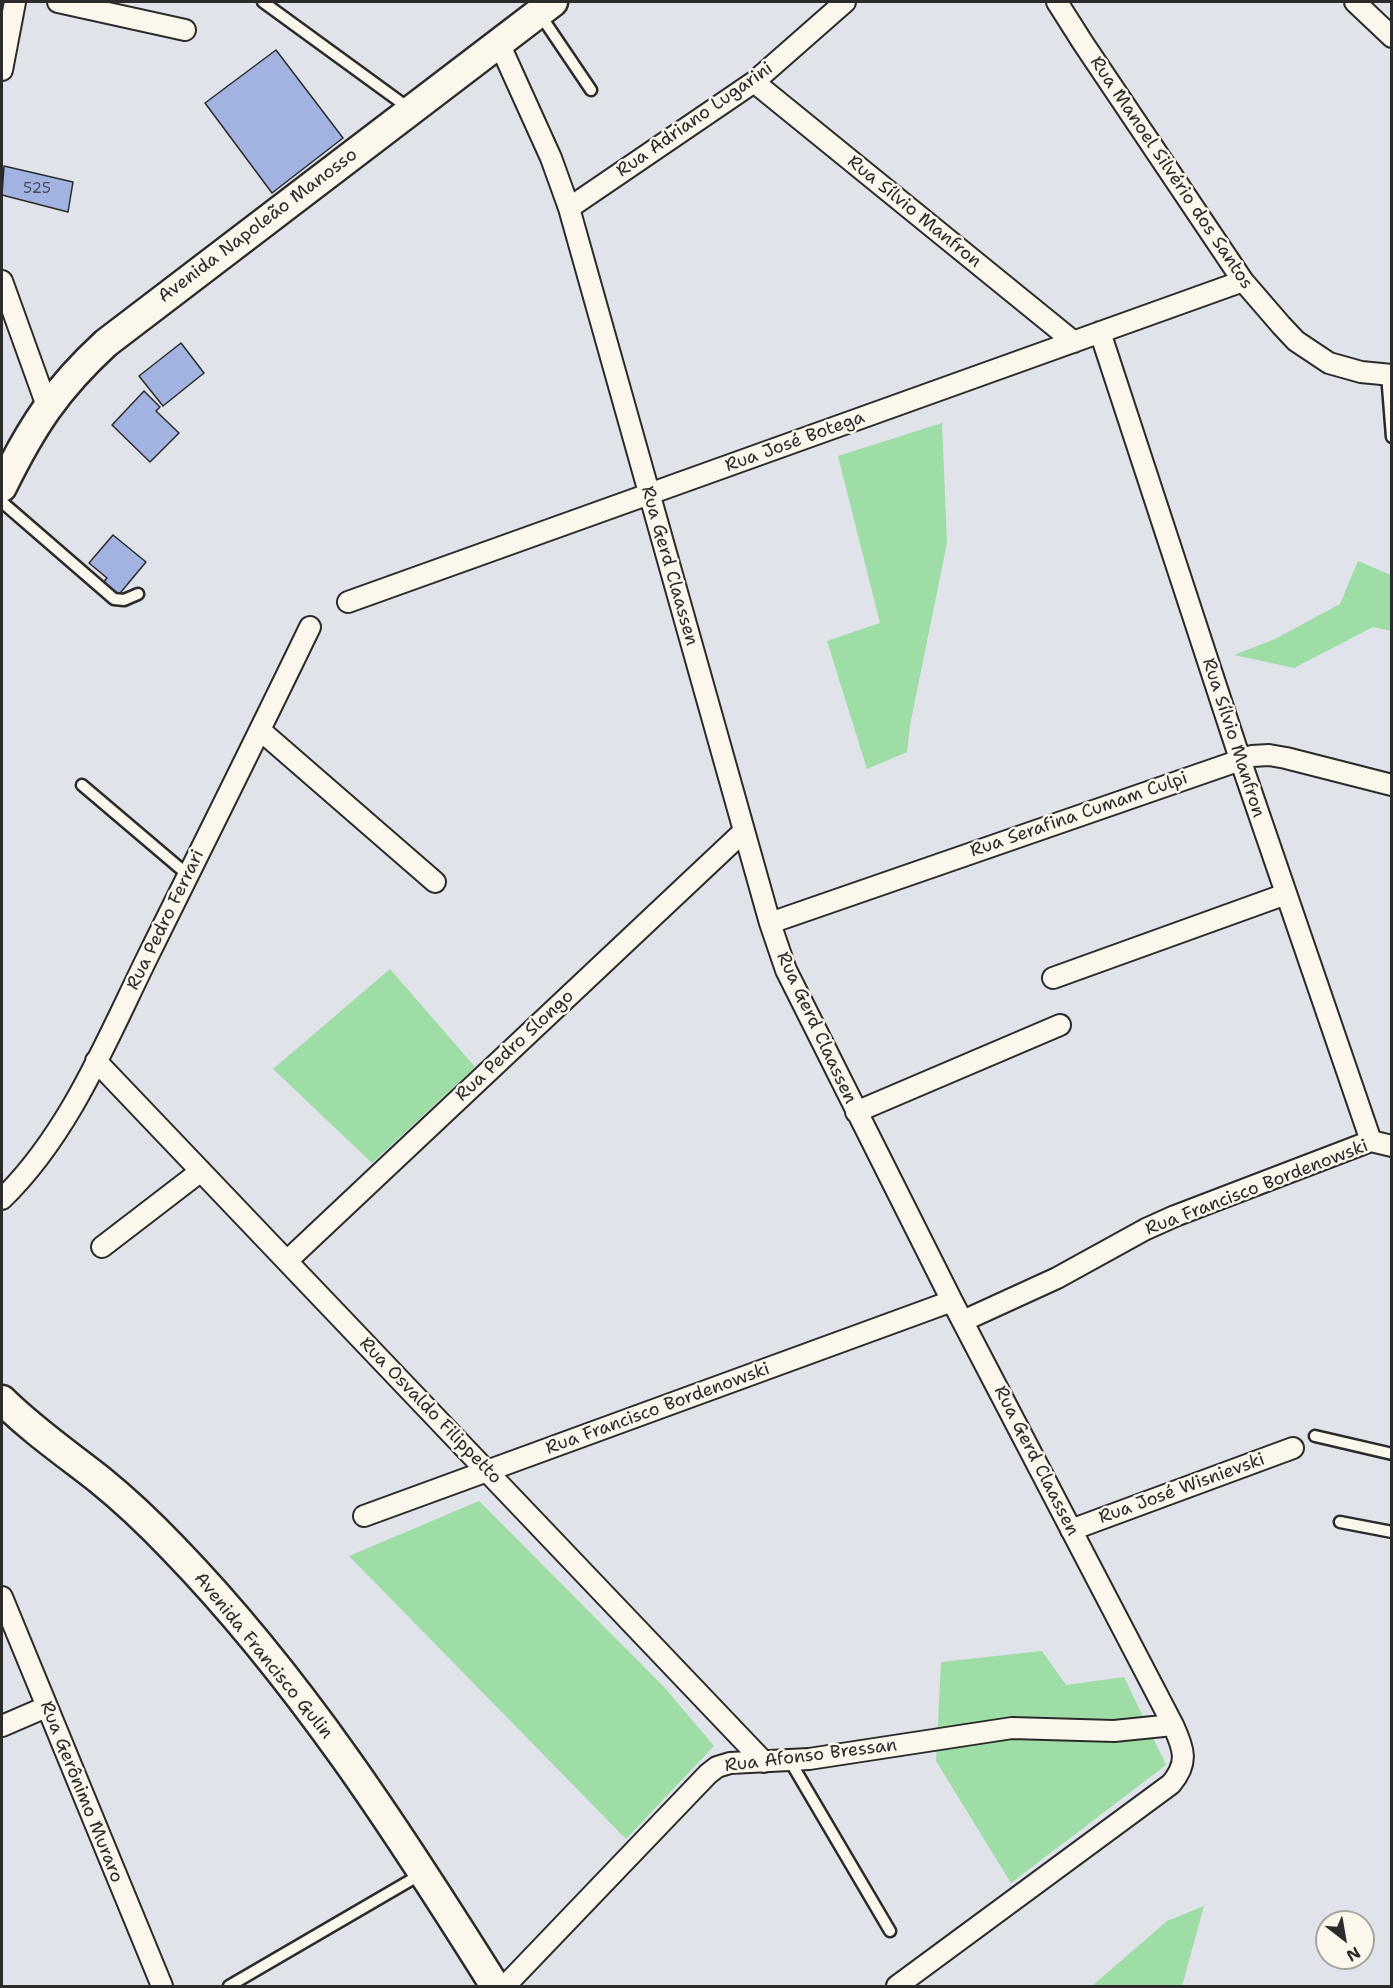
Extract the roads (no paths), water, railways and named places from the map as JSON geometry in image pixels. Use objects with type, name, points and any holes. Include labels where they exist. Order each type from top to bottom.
[{"type":"street","points":[[2,70],[15,2]]},
{"type":"street","points":[[58,2],[185,30]]},
{"type":"street","name":"Rua Adriano Lugarini","points":[[569,208],[754,82],[844,2]]},
{"type":"street","name":"Rua Manoel Silvério dos Santos","points":[[1057,2],[1243,281],[1296,341],[1329,363],[1343,368],[1389,375]]},
{"type":"street","points":[[1355,2],[1392,37]]},
{"type":"street","name":"Avenida Napoleão Manosso","points":[[2,487],[18,453],[47,406],[83,364],[124,328],[546,7]]},
{"type":"street","name":"Rua Gerd Claassen","points":[[499,43],[551,158],[569,208],[770,923],[794,989],[952,1301],[1173,1725],[1184,1752],[1183,1764],[1171,1784],[897,1986]]},
{"type":"street","name":"Rua Sílvio Manfron","points":[[754,82],[1074,342]]},
{"type":"street","points":[[2,281],[47,406]]},
{"type":"street","name":"Rua José Botega","points":[[348,602],[1243,281]]},
{"type":"street","name":"Rua Sílvio Manfron","points":[[1100,333],[1240,759],[1371,1141]]},
{"type":"street","name":"Rua Pedro Ferrari","points":[[2,1200],[32,1166],[51,1139],[96,1061],[310,627]]},
{"type":"street","points":[[260,730],[435,882]]},
{"type":"street","name":"Rua Serafina Cumam Culpi","points":[[770,923],[1240,759],[1269,755],[1392,785]]},
{"type":"street","name":"Rua Pedro Slongo","points":[[287,1261],[744,831]]},
{"type":"street","points":[[1053,978],[1286,894]]},
{"type":"street","points":[[856,1112],[1060,1025]]},
{"type":"street","name":"Rua Osvaldo Filippetto","points":[[96,1061],[764,1762]]},
{"type":"street","name":"Rua Francisco Bordenowski","points":[[963,1321],[1084,1265],[1160,1222],[1371,1141],[1392,1146]]},
{"type":"street","points":[[102,1247],[201,1171]]},
{"type":"street","name":"Rua Francisco Bordenowski","points":[[364,1516],[952,1301]]},
{"type":"street","name":"Avenida Francisco Gulin","points":[[2,1400],[31,1427],[125,1501],[175,1550],[222,1602],[296,1690],[423,1873],[495,1986]]},
{"type":"street","name":"Rua José Wisnievski","points":[[1071,1530],[1293,1448]]},
{"type":"street","name":"Rua Gerônimo Muraro","points":[[2,1597],[162,1986]]},
{"type":"street","points":[[2,1726],[46,1707]]},
{"type":"street","name":"Rua Afonso Bressan","points":[[504,1986],[717,1767],[730,1763],[790,1761],[1012,1728],[1114,1731],[1173,1725]]},
{"type":"lane","points":[[263,2],[411,110]]},
{"type":"lane","points":[[546,7],[591,90]]},
{"type":"lane","points":[[1389,375],[1392,437]]},
{"type":"lane","points":[[2,502],[114,599],[124,600],[138,594]]},
{"type":"lane","points":[[82,785],[188,875]]},
{"type":"lane","points":[[1315,1436],[1392,1454]]},
{"type":"lane","points":[[1340,1522],[1392,1532]]},
{"type":"lane","points":[[790,1761],[890,1931]]},
{"type":"lane","points":[[229,1986],[423,1873]]}]
